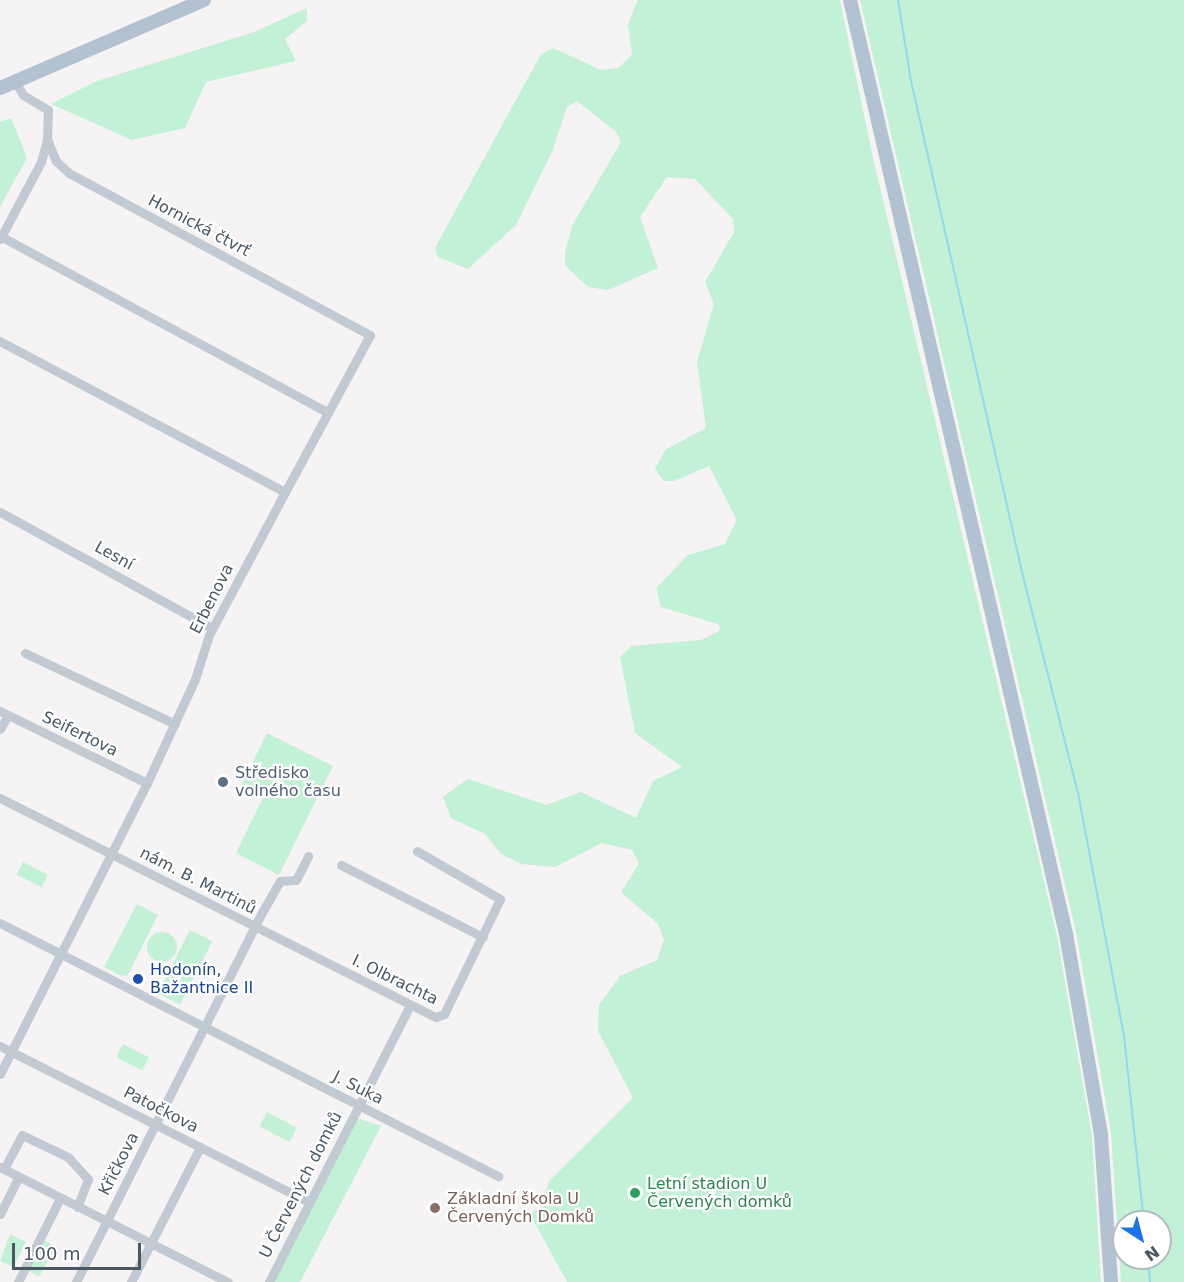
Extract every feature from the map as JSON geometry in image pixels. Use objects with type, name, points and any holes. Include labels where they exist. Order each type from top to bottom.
[{"type":"main road","points":[[0,88],[204,0]]},
{"type":"main road","points":[[850,0],[882,156],[1066,934],[1101,1135],[1111,1282]]},
{"type":"street","points":[[15,82],[23,96],[48,110],[47,139],[41,162],[1,238],[327,412]]},
{"type":"street","points":[[41,162],[56,161],[47,139]]},
{"type":"street","name":"Hornická čtvrť","points":[[56,161],[370,335],[285,492]]},
{"type":"street","points":[[0,341],[285,492]]},
{"type":"street","name":"Erbenova","points":[[111,854],[175,724],[212,628],[285,492]]},
{"type":"street","name":"Lesní","points":[[0,512],[212,628]]},
{"type":"street","points":[[25,652],[175,724]]},
{"type":"street","points":[[0,729],[4,713]]},
{"type":"street","name":"Seifertova","points":[[4,713],[147,783]]},
{"type":"street","points":[[0,798],[111,854],[0,1074]]},
{"type":"street","name":"I. Olbrachta","points":[[255,926],[410,1005],[436,1017],[444,1014],[500,904],[497,894],[417,851]]},
{"type":"street","name":"nám. B. Martinů","points":[[111,854],[255,926],[204,1028]]},
{"type":"street","points":[[255,926],[280,881],[296,880],[308,856]]},
{"type":"street","points":[[340,865],[483,937]]},
{"type":"street","points":[[0,924],[204,1028]]},
{"type":"street","name":"U Červených domků","points":[[269,1282],[410,1005]]},
{"type":"street","name":"J. Suka","points":[[204,1028],[498,1176]]},
{"type":"street","name":"Křičkova","points":[[76,1282],[204,1028]]},
{"type":"street","name":"Patočkova","points":[[0,1046],[309,1202]]},
{"type":"street","points":[[77,1207],[88,1179],[68,1157],[21,1135],[2,1168],[19,1176],[77,1207],[106,1222],[228,1282]]},
{"type":"street","points":[[131,1282],[200,1147]]},
{"type":"street","points":[[0,1214],[19,1176]]},
{"type":"street","points":[[18,1282],[60,1198]]},
{"type":"green space","points":[[638,0],[840,0],[873,158],[1057,936],[1092,1136],[1101,1282],[567,1282],[530,1214],[542,1206],[549,1181],[633,1098],[598,1031],[599,1005],[620,976],[657,960],[664,940],[658,924],[621,892],[639,864],[632,850],[602,843],[555,867],[521,864],[501,854],[485,834],[451,818],[443,797],[468,779],[546,805],[581,792],[636,818],[653,781],[682,767],[635,733],[620,657],[631,646],[701,640],[721,630],[718,624],[661,607],[656,588],[688,555],[725,544],[737,520],[709,466],[674,481],[664,481],[655,469],[665,450],[706,428],[697,362],[714,304],[705,282],[734,232],[733,219],[695,179],[667,177],[640,217],[658,268],[608,290],[588,287],[565,265],[565,252],[572,226],[621,142],[616,132],[577,101],[567,107],[552,152],[516,225],[468,269],[438,257],[435,248],[541,54],[553,48],[601,70],[618,68],[632,55],[628,24]]},
{"type":"green space","points":[[860,0],[1184,0],[1184,1282],[1121,1282],[1120,1270],[1172,1270],[1172,1210],[1116,1210],[1111,1133],[1076,932]]},
{"type":"green space","points":[[307,8],[307,21],[285,39],[296,61],[206,82],[185,128],[132,140],[51,104],[97,81],[254,32]]},
{"type":"green space","points":[[11,118],[27,158],[0,207],[0,122]]},
{"type":"green space","points":[[267,733],[333,766],[279,875],[236,853],[263,798],[241,786]]},
{"type":"green space","points":[[23,862],[48,875],[42,887],[17,874]]},
{"type":"green space","points":[[137,904],[158,915],[127,976],[119,975],[104,967]]},
{"type":"green space","points":[[190,930],[212,941],[180,1005],[158,993]]},
{"type":"green space","points":[[162,932],[168,933],[176,941],[176,953],[168,961],[162,962],[156,961],[148,953],[147,947],[148,941],[156,933]]},
{"type":"green space","points":[[123,1044],[149,1057],[142,1071],[116,1057]]},
{"type":"green space","points":[[267,1112],[297,1128],[290,1142],[259,1126]]},
{"type":"green space","points":[[354,1117],[381,1126],[300,1282],[271,1282]]},
{"type":"green space","points":[[10,1234],[26,1242],[13,1267],[0,1261]]},
{"type":"green space","points":[[42,1239],[56,1247],[39,1276],[25,1268]]},
{"type":"waterway","points":[[898,0],[911,81],[1022,572],[1079,798],[1124,1036],[1143,1210]]},
{"type":"waterway","points":[[1149,1270],[1150,1282]]},
{"type":"place","name":"Středisko volného času","points":[[223,782]]},
{"type":"place","name":"Hodonín, Bažantnice II","points":[[138,979]]},
{"type":"place","name":"Letní stadion U Červených domků","points":[[635,1193]]},
{"type":"place","name":"Základní škola U Červených Domků","points":[[435,1208]]}]
